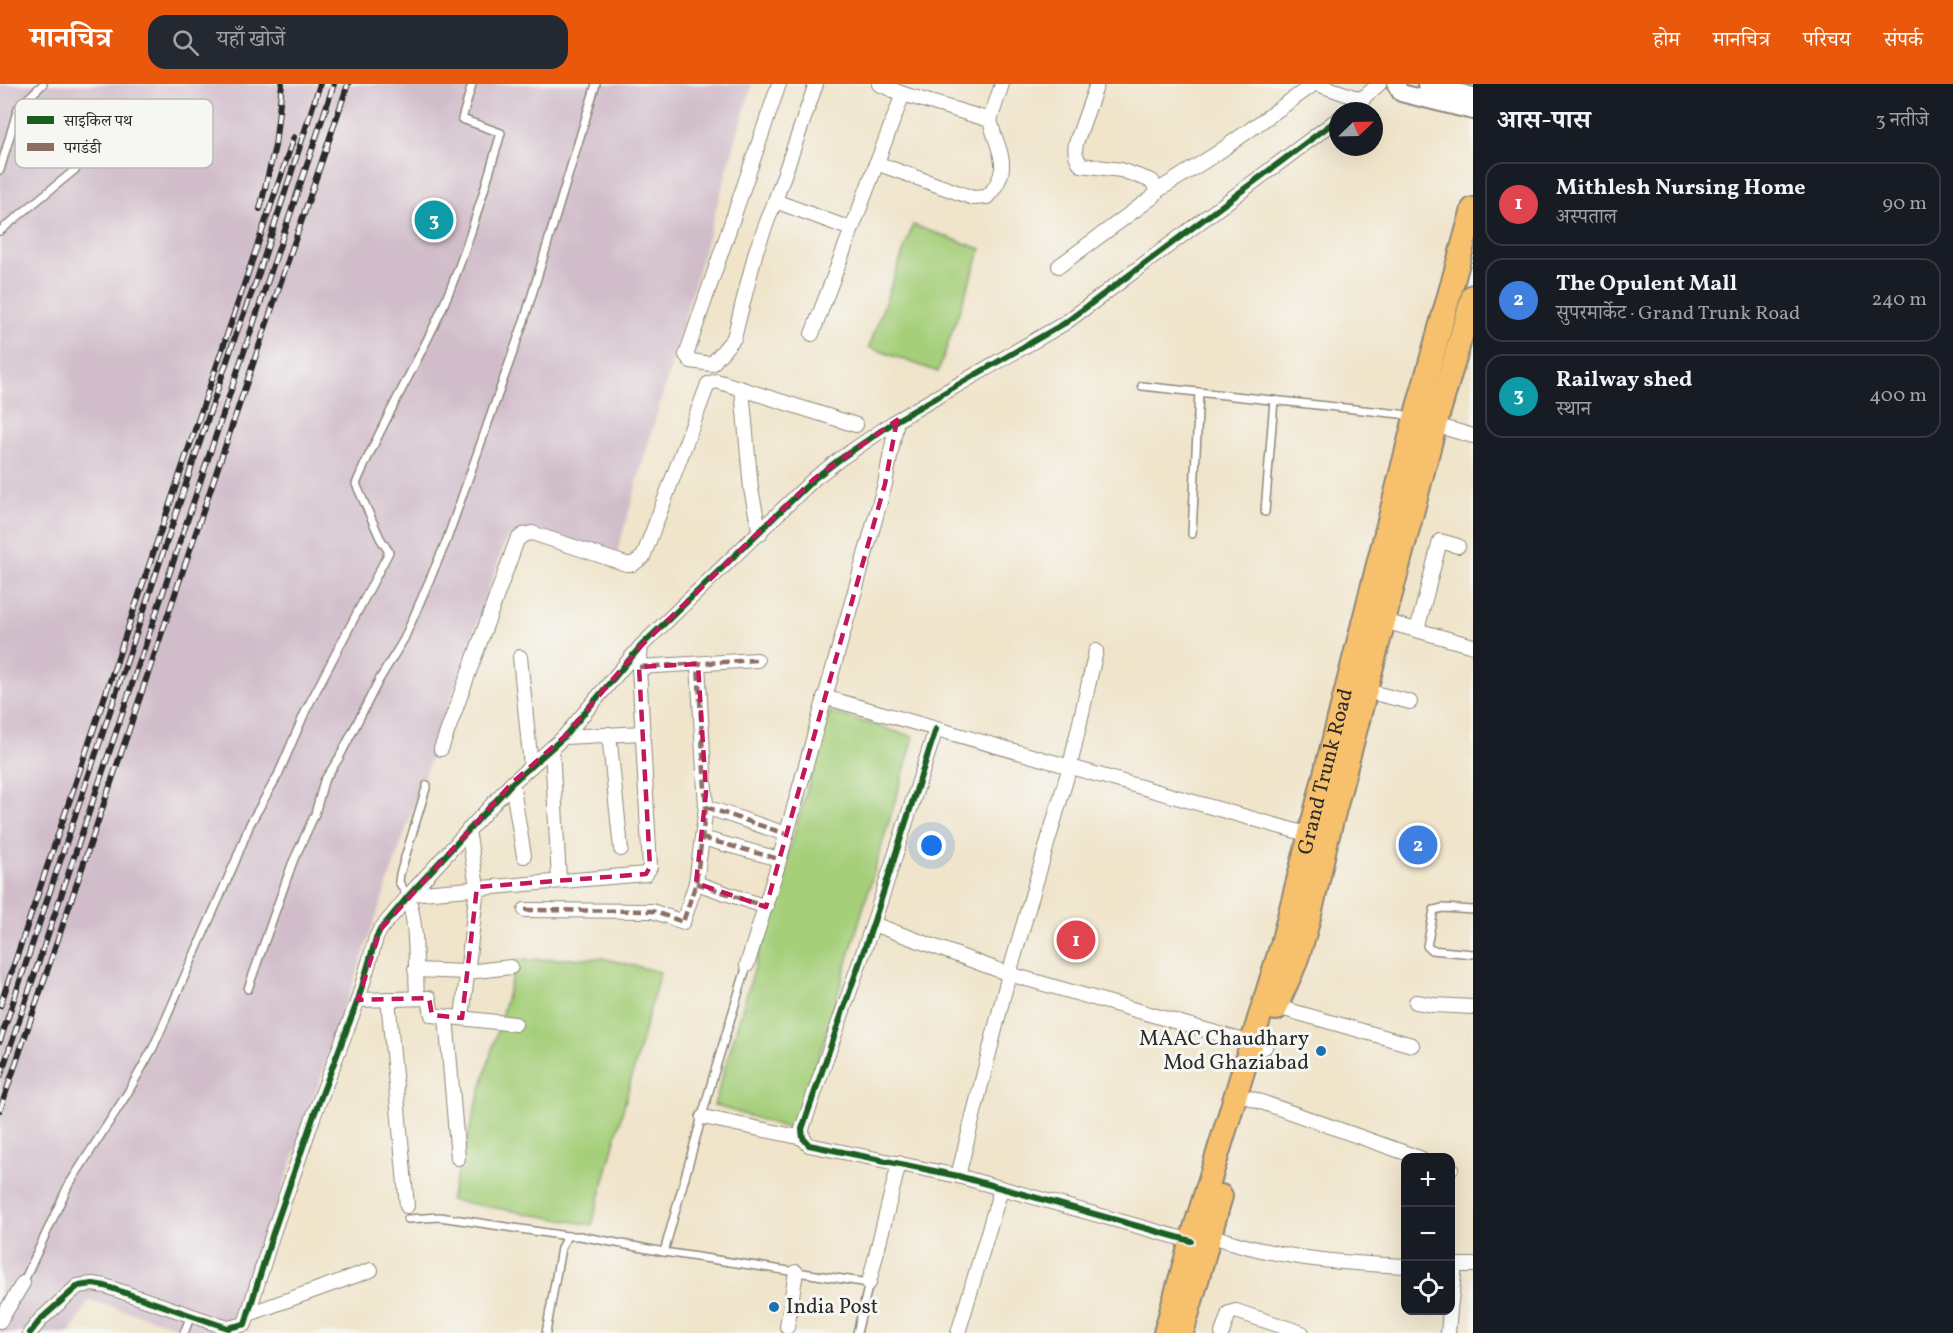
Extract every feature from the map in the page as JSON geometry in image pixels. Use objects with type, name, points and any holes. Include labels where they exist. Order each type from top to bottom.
[{"type":"highway","name":"Grand Trunk Road","points":[[1182,1333],[1199,1235],[1258,1046],[1282,944],[1366,691],[1384,621],[1425,421],[1473,209]]},
{"type":"highway","name":"Grand Trunk Road","points":[[1165,1333],[1250,1098],[1258,1046],[1295,963],[1314,900],[1317,841],[1425,421],[1473,296]]},
{"type":"street","points":[[779,84],[686,355],[691,361],[712,364],[734,338],[756,251],[816,84]]},
{"type":"street","points":[[879,84],[903,94],[990,120]]},
{"type":"street","points":[[876,163],[973,198],[987,197],[997,183],[1002,169],[1002,155],[990,120],[1002,84]]},
{"type":"street","points":[[1097,84],[1076,143],[1077,159],[1081,165],[1121,170],[1152,180],[1157,191]]},
{"type":"street","points":[[1059,266],[1154,196],[1157,191],[1216,154],[1316,84],[1363,100]]},
{"type":"street","points":[[1360,102],[1379,84]]},
{"type":"street","points":[[1391,84],[1396,84],[1401,93],[1473,111]]},
{"type":"street","points":[[1426,84],[1473,96]]},
{"type":"street","points":[[812,334],[903,94]]},
{"type":"street","points":[[247,1324],[273,1233],[314,1115],[358,1000],[376,938],[409,895],[512,783],[564,737],[641,646],[760,534],[815,478],[897,420],[1065,323],[1329,126]]},
{"type":"street","points":[[775,201],[851,229]]},
{"type":"street","points":[[441,749],[518,540],[532,533],[626,564],[638,562],[643,557],[708,384],[716,381],[856,425]]},
{"type":"street","points":[[742,389],[750,480],[760,534]]},
{"type":"street","points":[[747,965],[885,484],[897,420]]},
{"type":"street","points":[[1425,421],[1473,436]]},
{"type":"street","points":[[1417,630],[1440,541],[1458,546]]},
{"type":"street","points":[[1384,621],[1473,646]]},
{"type":"street","points":[[409,895],[477,887],[646,874],[650,867],[639,667],[641,646]]},
{"type":"street","points":[[958,1176],[1010,974],[1070,766],[1096,651]]},
{"type":"street","points":[[520,657],[531,766]]},
{"type":"street","points":[[639,667],[757,660]]},
{"type":"street","points":[[525,910],[652,911],[684,922],[696,883],[706,807],[698,664]]},
{"type":"street","points":[[1366,691],[1410,702]]},
{"type":"street","points":[[824,697],[1070,766],[1317,841]]},
{"type":"street","points":[[936,729],[873,924],[802,1129],[803,1138],[809,1145],[958,1176],[1001,1189],[1261,1250],[1335,1263],[1401,1266]]},
{"type":"street","points":[[564,737],[643,733]]},
{"type":"street","points":[[609,735],[621,849]]},
{"type":"street","points":[[552,748],[559,881]]},
{"type":"street","points":[[512,783],[524,856]]},
{"type":"street","points":[[706,807],[786,834]]},
{"type":"street","points":[[462,1018],[477,887],[468,830]]},
{"type":"street","points":[[702,838],[779,859]]},
{"type":"street","points":[[696,883],[765,907]]},
{"type":"street","points":[[409,895],[417,997]]},
{"type":"street","points":[[873,924],[1010,974],[1258,1046]]},
{"type":"street","points":[[415,970],[467,972],[511,967]]},
{"type":"street","points":[[358,1000],[429,998],[432,1015],[515,1023]]},
{"type":"street","points":[[388,999],[408,1212]]},
{"type":"street","points":[[1416,1002],[1473,1007]]},
{"type":"street","points":[[1277,1007],[1412,1045]]},
{"type":"street","points":[[446,1017],[458,1158]]},
{"type":"street","points":[[1250,1098],[1406,1153]]},
{"type":"street","points":[[702,1117],[803,1138]]},
{"type":"street","points":[[869,1282],[899,1163]]},
{"type":"street","points":[[958,1333],[1001,1189]]},
{"type":"street","points":[[1455,1265],[1473,1265]]},
{"type":"street","points":[[30,1333],[40,1319],[78,1286],[93,1284],[105,1286],[228,1328],[247,1324],[371,1269]]},
{"type":"street","points":[[787,1327],[796,1272]]},
{"type":"street","points":[[0,1321],[23,1283]]},
{"type":"street","points":[[1222,1333],[1229,1313],[1236,1311],[1302,1333]]},
{"type":"street","points":[[1448,1333],[1450,1315]]},
{"type":"lane","points":[[27,99],[43,84]]},
{"type":"lane","points":[[23,1283],[68,1186],[128,1094],[153,1048],[250,824],[278,775],[306,710],[389,552],[380,538],[356,484],[376,436],[435,323],[457,274],[501,133],[462,119],[472,84]]},
{"type":"lane","points":[[248,989],[292,864],[315,814],[324,781],[404,639],[446,542],[524,321],[596,84]]},
{"type":"lane","points":[[0,170],[15,118]]},
{"type":"lane","points":[[0,231],[76,169]]},
{"type":"lane","points":[[1142,386],[1401,414],[1425,421]]},
{"type":"lane","points":[[1192,534],[1199,392]]},
{"type":"lane","points":[[1265,512],[1274,400]]},
{"type":"lane","points":[[409,895],[399,882],[400,874],[427,785]]},
{"type":"lane","points":[[1473,910],[1437,908],[1433,915],[1427,942],[1431,951],[1473,954]]},
{"type":"lane","points":[[664,1252],[712,1077],[747,965]]},
{"type":"lane","points":[[408,1212],[580,1236],[664,1252],[869,1282],[857,1333]]},
{"type":"lane","points":[[546,1333],[561,1248],[567,1236]]},
{"type":"lane","points":[[184,1333],[191,1314]]},
{"type":"highlighted area","points":[[897,420],[885,484],[766,907],[696,883],[706,793],[698,664],[639,667],[650,867],[646,874],[477,887],[462,1018],[432,1015],[429,998],[358,1000],[380,930],[512,783],[564,737],[641,646],[815,478]]},
{"type":"shaded area","points":[[0,84],[752,84],[614,563],[507,536],[233,1333],[200,1333],[89,1300],[71,1333],[0,1333]]},
{"type":"green space","points":[[913,225],[981,249],[938,372],[869,347]]},
{"type":"green space","points":[[830,712],[914,737],[797,1131],[714,1105]]},
{"type":"green space","points":[[602,958],[660,972],[592,1225],[450,1200],[517,960]]},
{"type":"railway","points":[[260,209],[275,146],[282,84]]},
{"type":"railway","points":[[0,1041],[236,334],[257,279],[320,84]]},
{"type":"railway","points":[[0,1077],[334,84]]},
{"type":"railway","points":[[0,1110],[348,84]]},
{"type":"railway","points":[[0,1006],[294,137]]},
{"type":"marked path","points":[[639,667],[757,660]]},
{"type":"marked path","points":[[525,910],[652,911],[683,922],[696,883],[706,807],[698,664]]},
{"type":"marked path","points":[[706,807],[786,834]]},
{"type":"marked path","points":[[702,838],[779,859]]},
{"type":"marked path","points":[[696,883],[766,907]]},
{"type":"cycle path","points":[[30,1333],[41,1319],[78,1286],[93,1284],[105,1286],[228,1328],[245,1324],[273,1233],[314,1115],[358,1000],[376,938],[410,894],[512,783],[564,737],[641,646],[815,478],[897,420],[1065,323],[1329,126]]},
{"type":"cycle path","points":[[936,729],[873,924],[802,1129],[803,1138],[809,1145],[958,1176],[1191,1241]]},
{"type":"place","name":"Railway shed","points":[[434,220]]},
{"type":"place","name":"The Opulent Mall","points":[[1418,845]]},
{"type":"place","name":"Mithlesh Nursing Home","points":[[1076,940]]},
{"type":"place","name":"MAAC Chaudhary Mod Ghaziabad","points":[[1321,1051]]},
{"type":"place","name":"India Post","points":[[774,1307]]}]
